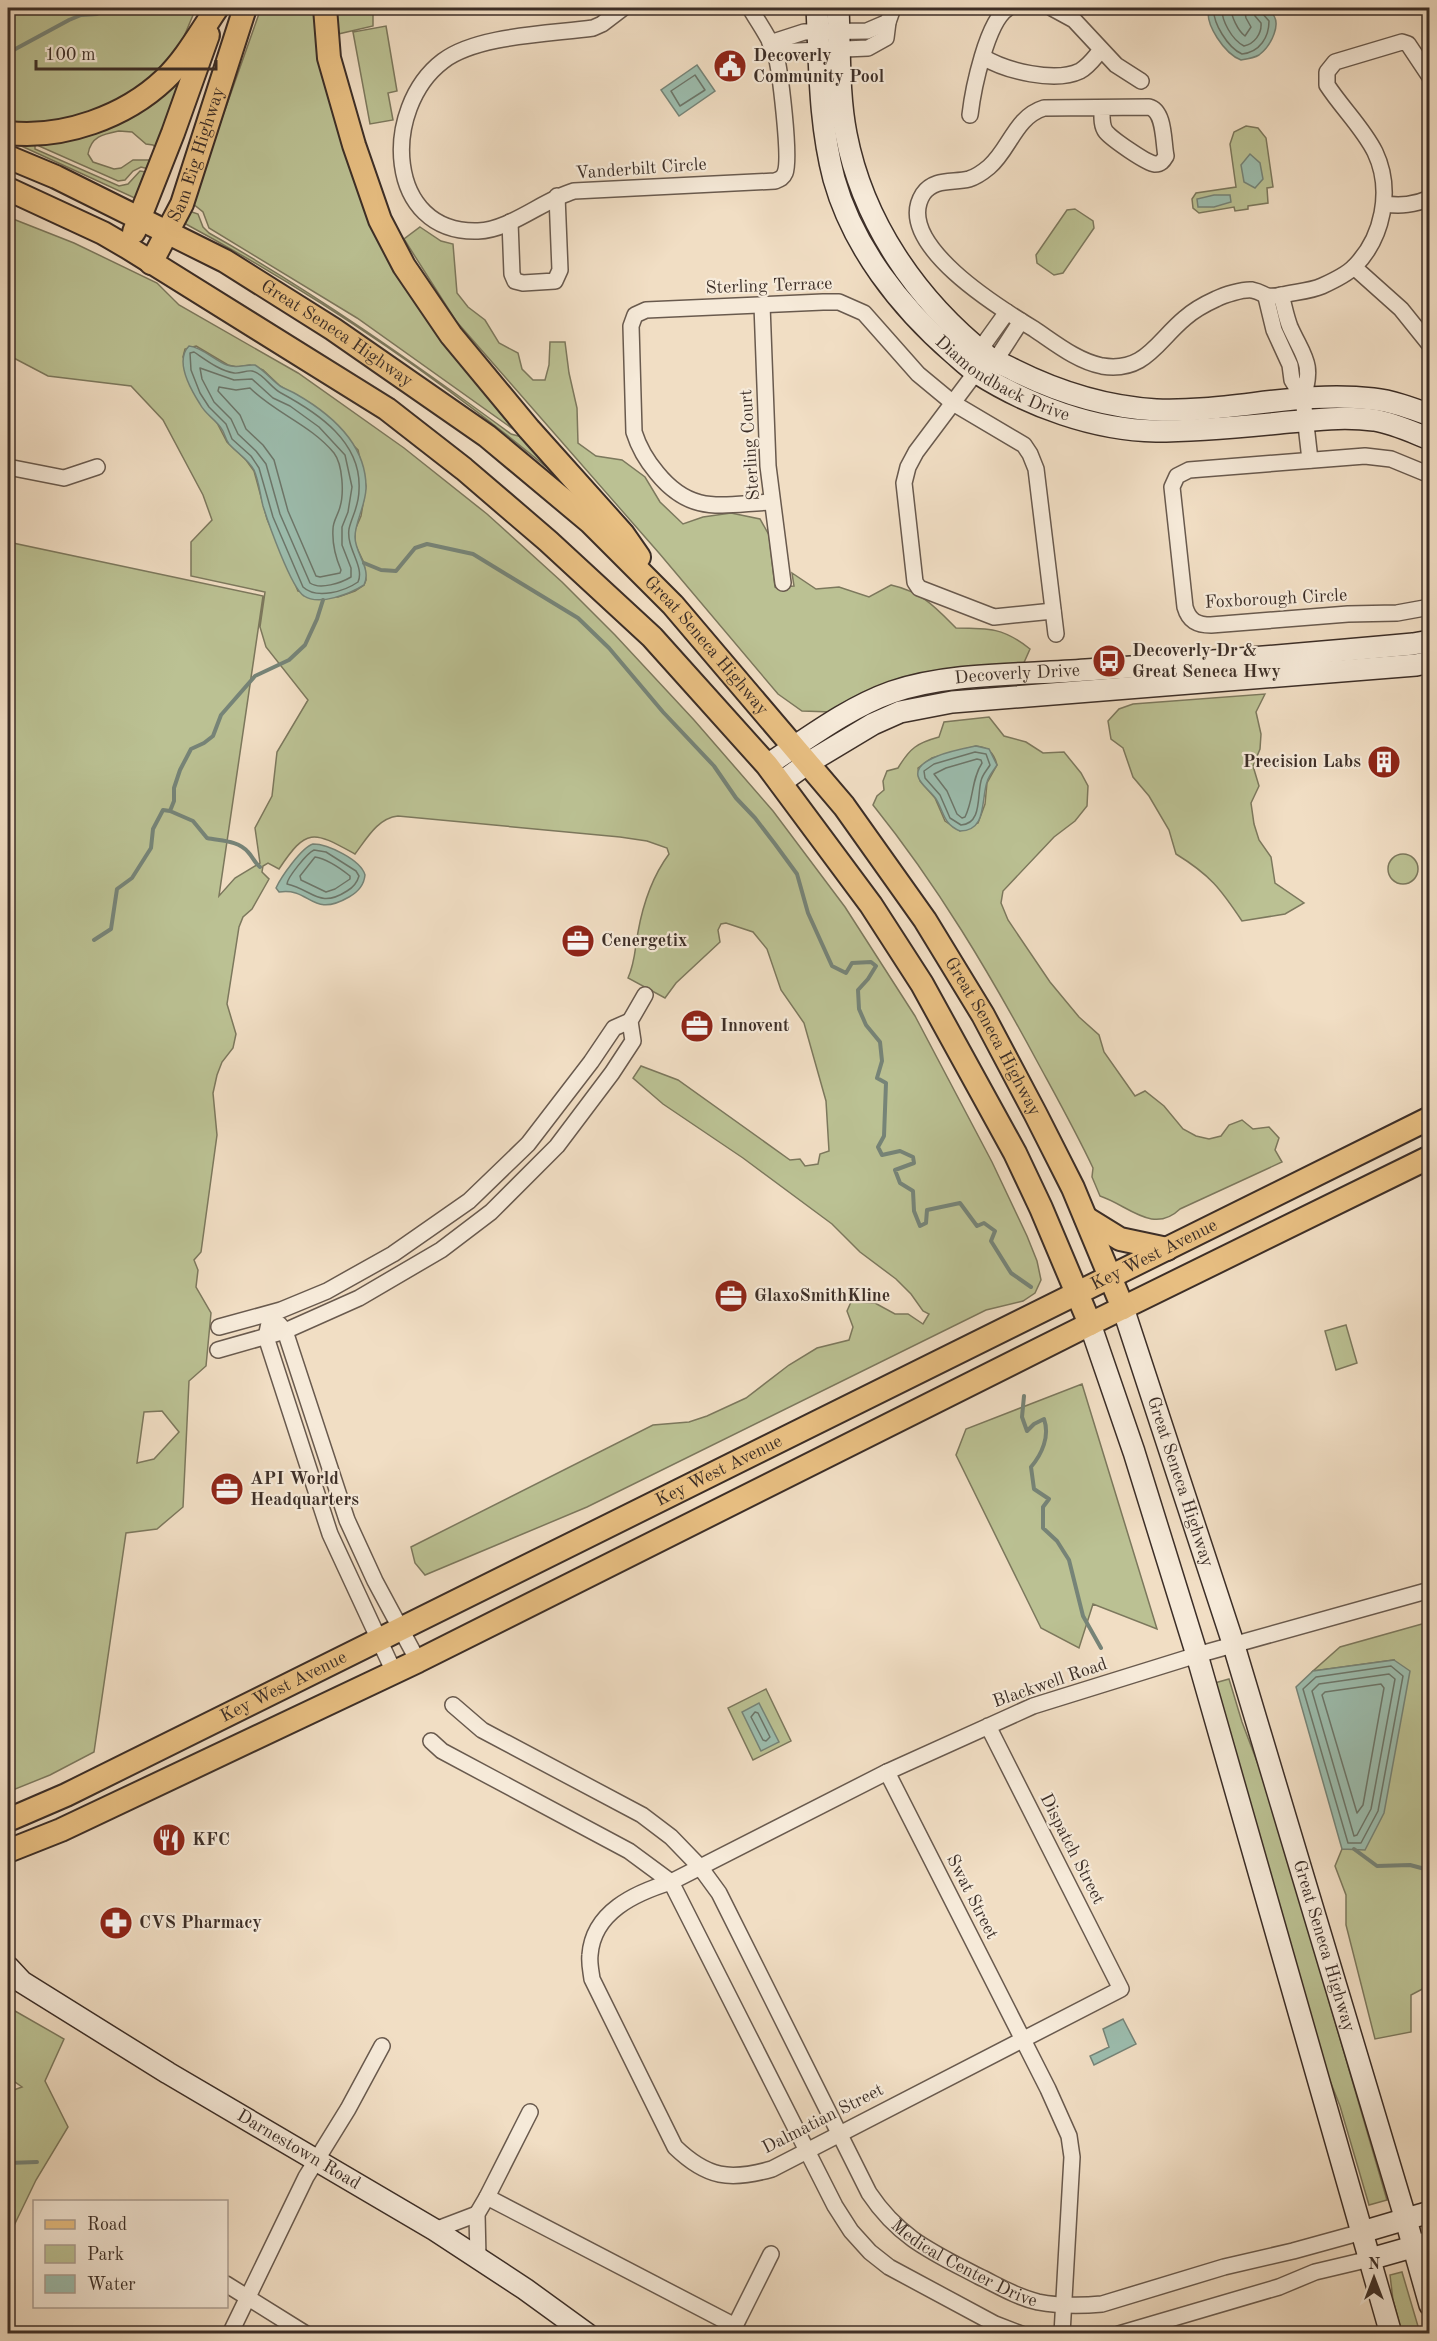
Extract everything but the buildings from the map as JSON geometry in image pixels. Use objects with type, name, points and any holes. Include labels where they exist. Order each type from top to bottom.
[{"type":"main road","name":"Sam Eig Highway","points":[[127,247],[141,218],[217,8]]},
{"type":"main road","points":[[8,133],[58,131],[102,119],[138,101],[166,78],[217,8]]},
{"type":"main road","name":"Sam Eig Highway","points":[[151,262],[182,204],[245,8]]},
{"type":"main road","points":[[325,8],[329,58],[354,145],[380,220],[404,266],[451,335],[529,429],[623,534],[673,605]]},
{"type":"main road","name":"Diamondback Drive","points":[[817,8],[829,40],[846,134],[857,175],[891,252],[981,364],[1031,402],[1071,416],[1111,426],[1154,431],[1207,430],[1345,418],[1376,420],[1430,439]]},
{"type":"main road","name":"Diamondback Drive","points":[[829,40],[838,8]]},
{"type":"main road","name":"Great Seneca Highway","points":[[8,157],[56,177],[225,261],[333,329],[487,436],[590,522],[673,605],[844,806],[925,920],[983,1015],[1040,1122],[1086,1217],[1122,1308],[1234,1646],[1406,2220],[1421,2245],[1430,2305]]},
{"type":"main road","name":"Great Seneca Highway","points":[[8,189],[103,233],[206,295],[387,409],[464,469],[548,541],[652,637],[773,774],[872,905],[922,984],[1015,1153],[1090,1324],[1134,1452],[1197,1655],[1391,2334]]},
{"type":"main road","name":"Diamondback Drive","points":[[981,364],[1045,386],[1115,405],[1155,410],[1207,409],[1302,398],[1374,399],[1430,415]]},
{"type":"main road","name":"Decoverly Drive","points":[[801,755],[828,725],[873,700],[893,692],[952,679],[1196,663],[1430,641]]},
{"type":"main road","name":"Decoverly Drive","points":[[773,774],[801,755],[900,712],[952,702],[1209,683],[1430,662]]},
{"type":"main road","name":"Key West Avenue","points":[[8,1821],[66,1795],[1430,1118]]},
{"type":"main road","name":"Key West Avenue","points":[[8,1851],[61,1830],[418,1661],[1122,1308],[1430,1157]]},
{"type":"main road","points":[[1086,1217],[1120,1239],[1167,1249]]},
{"type":"main road","name":"Darnestown Road","points":[[8,1967],[22,1982],[168,2073],[435,2230],[587,2334]]},
{"type":"main road","name":"Medical Center Drive","points":[[1362,2232],[1430,2212]]},
{"type":"main road","points":[[1370,2259],[1421,2245]]},
{"type":"street","name":"Vanderbilt Circle","points":[[623,8],[593,28],[477,44],[457,52],[430,73],[412,97],[405,116],[401,138],[402,163],[408,184],[424,212],[434,220],[464,230],[478,231],[493,229],[510,222],[558,196],[574,191],[781,179],[785,175],[787,165],[784,113],[773,47],[750,8]]},
{"type":"street","points":[[970,115],[975,86],[993,24],[1001,12],[1008,8]]},
{"type":"street","points":[[1052,8],[1074,20],[1116,65],[1141,81]]},
{"type":"street","points":[[773,47],[804,33],[868,48],[879,43],[888,34],[890,15]]},
{"type":"street","points":[[1102,108],[1103,126],[1107,134],[1151,163],[1160,163],[1164,160],[1166,156],[1160,115],[1156,109],[1149,107],[1052,108],[1036,111],[1023,120],[1003,152],[990,166],[970,178],[939,182],[930,187],[920,201],[920,225],[931,245],[969,286],[1085,362],[1114,367],[1129,365],[1141,360],[1156,348],[1184,318],[1219,297],[1251,290],[1274,296],[1320,287],[1354,267],[1374,240],[1384,204],[1385,183],[1378,158],[1367,139],[1339,104],[1328,85],[1329,66],[1335,62],[1402,42],[1408,44],[1430,77]]},
{"type":"street","points":[[983,57],[1009,70],[1055,75],[1079,72],[1101,50]]},
{"type":"street","points":[[510,222],[512,274],[516,280],[523,283],[555,280],[560,270],[558,196]]},
{"type":"street","points":[[1384,204],[1403,206],[1417,204],[1430,198]]},
{"type":"street","points":[[1354,267],[1401,309],[1429,344]]},
{"type":"street","points":[[1274,296],[1274,330],[1290,365],[1292,380],[1302,398],[1310,460]]},
{"type":"street","name":"Sterling Terrace","points":[[772,502],[706,505],[693,502],[677,495],[648,462],[638,445],[634,428],[631,326],[635,315],[646,310],[823,302],[839,302],[864,313],[918,374],[953,403],[1015,438],[1030,454],[1036,469],[1056,634]]},
{"type":"street","name":"Sterling Court","points":[[762,305],[768,466],[783,583]]},
{"type":"street","points":[[1007,312],[984,345],[981,364],[916,452],[908,467],[904,483],[915,582],[919,588],[994,617],[1053,611]]},
{"type":"street","points":[[981,364],[999,355],[1021,321]]},
{"type":"street","name":"Foxborough Circle","points":[[1430,475],[1378,457],[1352,456],[1196,469],[1177,476],[1172,487],[1185,607],[1189,616],[1197,623],[1211,625],[1348,614],[1396,613],[1430,607]]},
{"type":"street","points":[[8,467],[64,478],[97,466]]},
{"type":"street","points":[[219,1327],[271,1314],[327,1291],[393,1254],[477,1195],[528,1144],[614,1028],[630,1021],[645,994]]},
{"type":"street","points":[[218,1350],[285,1331],[359,1298],[441,1250],[508,1197],[557,1146],[612,1073],[633,1041],[630,1021]]},
{"type":"street","points":[[271,1314],[285,1331],[347,1520],[375,1581],[418,1661]]},
{"type":"street","points":[[271,1314],[266,1337],[330,1534],[394,1672]]},
{"type":"street","name":"Blackwell Road","points":[[671,1882],[887,1772],[1033,1706],[1197,1655],[1430,1590]]},
{"type":"street","name":"Medical Center Drive","points":[[453,1705],[482,1730],[642,1815],[671,1837],[700,1867],[719,1893],[869,2193],[881,2210],[910,2239],[1010,2292],[1039,2302],[1064,2305],[1102,2304],[1224,2266],[1293,2251],[1362,2232]]},
{"type":"street","name":"Dispatch Street","points":[[988,1726],[1121,1989]]},
{"type":"street","points":[[431,1740],[442,1751],[629,1851],[671,1882],[835,2206],[851,2231],[870,2252],[910,2280],[995,2324],[1021,2334]]},
{"type":"street","name":"Swat Street","points":[[887,1772],[1069,2136],[1072,2157],[1062,2334]]},
{"type":"street","name":"Dalmatian Street","points":[[671,1882],[646,1889],[604,1918],[590,1955],[592,1979],[675,2147],[690,2161],[712,2172],[735,2177],[749,2176],[772,2169],[1121,1989]]},
{"type":"street","points":[[230,2334],[306,2176],[348,2109],[382,2046]]},
{"type":"street","points":[[478,2258],[477,2214],[530,2112]]},
{"type":"street","points":[[487,2197],[733,2330],[771,2254]]},
{"type":"street","points":[[435,2230],[477,2214]]},
{"type":"street","points":[[1119,2334],[1279,2287],[1315,2272],[1370,2259]]},
{"type":"street","points":[[228,2285],[306,2334]]},
{"type":"green space","points":[[8,8],[196,8],[177,53],[151,80],[95,113],[45,123],[8,123]]},
{"type":"green space","points":[[261,8],[314,8],[316,28],[348,155],[520,434],[357,318],[209,228],[203,212],[192,203]]},
{"type":"green space","points":[[330,8],[394,8],[373,14],[373,26],[334,35]]},
{"type":"green space","points":[[386,26],[397,91],[388,93],[393,120],[370,124],[353,32]]},
{"type":"green space","points":[[185,72],[153,170],[141,167],[133,171],[125,180],[118,181],[39,146],[39,143]],"holes":[[[113,132],[132,132],[146,144],[156,148],[152,160],[133,160],[121,168],[114,169],[93,162],[88,154],[95,140]]]},
{"type":"green space","points":[[1246,126],[1258,128],[1266,138],[1273,187],[1267,188],[1268,203],[1235,211],[1234,207],[1199,213],[1193,208],[1192,199],[1196,193],[1236,187],[1230,144],[1234,132]]},
{"type":"green space","points":[[35,143],[35,149],[119,186],[128,184],[140,171],[147,172],[139,200],[17,144]]},
{"type":"green space","points":[[1075,209],[1093,221],[1094,228],[1063,273],[1054,275],[1037,263],[1036,255],[1067,210]]},
{"type":"green space","points":[[189,211],[198,214],[203,227],[209,233],[325,304],[400,355],[511,434],[522,437],[563,481],[473,409],[380,342],[284,280],[184,223]]},
{"type":"green space","points":[[8,217],[74,243],[157,283],[179,305],[298,373],[404,448],[487,514],[562,582],[694,720],[773,811],[845,907],[915,1016],[992,1162],[1027,1236],[1037,1261],[1041,1280],[1035,1293],[1023,1301],[986,1310],[587,1507],[425,1575],[415,1563],[411,1547],[653,1425],[689,1422],[746,1398],[789,1365],[817,1348],[849,1340],[853,1327],[847,1311],[851,1302],[875,1303],[895,1314],[908,1314],[923,1324],[929,1314],[923,1311],[896,1279],[860,1252],[832,1224],[743,1158],[663,1104],[633,1078],[641,1066],[678,1080],[790,1160],[800,1159],[805,1166],[818,1164],[820,1154],[829,1151],[826,1101],[804,1023],[781,990],[767,949],[753,932],[726,923],[721,924],[718,930],[720,942],[676,983],[665,998],[628,978],[646,901],[653,881],[669,854],[667,848],[647,841],[620,837],[398,816],[379,825],[355,854],[320,838],[312,837],[304,840],[279,869],[268,863],[263,866],[262,872],[269,879],[252,909],[243,917],[239,927],[227,1004],[236,1034],[233,1048],[222,1062],[213,1093],[217,1135],[201,1252],[194,1260],[198,1270],[196,1287],[211,1313],[206,1366],[189,1381],[183,1507],[157,1529],[126,1533],[94,1752],[50,1775],[8,1792],[8,542],[263,596],[219,896],[235,878],[260,863],[255,828],[272,796],[277,752],[308,700],[266,647],[260,627],[265,592],[191,576],[191,542],[212,520],[203,495],[163,420],[131,386],[48,376],[8,355]],"holes":[[[196,346],[228,365],[237,367],[250,365],[263,370],[280,386],[312,406],[358,450],[366,486],[361,516],[355,530],[355,544],[364,563],[366,580],[364,585],[338,597],[298,591],[267,519],[254,471],[227,442],[183,357],[185,349]],[[162,1411],[179,1432],[154,1459],[137,1463],[144,1412]]]},
{"type":"green space","points":[[420,227],[441,241],[453,244],[457,293],[468,307],[485,320],[499,343],[518,353],[522,369],[533,380],[545,380],[549,365],[550,342],[565,342],[577,408],[578,443],[596,456],[622,460],[645,477],[660,502],[683,524],[703,517],[731,513],[760,519],[769,535],[775,587],[794,586],[792,573],[816,589],[839,587],[869,597],[891,585],[902,588],[927,601],[956,628],[996,631],[1021,642],[1030,649],[1022,667],[832,712],[802,711],[778,694],[659,553],[456,321],[404,239]]},
{"type":"green space","points":[[1265,694],[1256,712],[1261,734],[1260,749],[1253,766],[1259,786],[1251,803],[1254,824],[1259,840],[1271,857],[1275,883],[1304,903],[1285,914],[1242,921],[1214,883],[1176,854],[1169,830],[1149,796],[1133,777],[1123,748],[1111,739],[1108,721],[1119,709],[1133,704]]},
{"type":"green space","points":[[989,717],[1004,736],[1026,742],[1043,753],[1064,752],[1081,773],[1088,786],[1087,806],[1075,821],[1054,837],[1003,891],[1001,903],[1008,920],[1050,982],[1079,1017],[1099,1035],[1104,1052],[1135,1096],[1145,1091],[1164,1106],[1183,1129],[1196,1136],[1209,1139],[1221,1136],[1229,1125],[1242,1120],[1253,1129],[1269,1127],[1279,1138],[1275,1150],[1282,1162],[1160,1219],[1140,1216],[1100,1196],[1092,1177],[1093,1168],[1087,1155],[1001,996],[941,898],[873,805],[877,796],[884,790],[883,781],[887,771],[898,768],[915,747],[939,737],[944,722]],"holes":[[[976,746],[990,751],[997,765],[987,783],[985,804],[978,823],[960,831],[945,821],[935,798],[920,781],[918,768],[932,758]]]},
{"type":"green space","points":[[1403,854],[1409,855],[1417,863],[1417,875],[1409,883],[1403,884],[1397,883],[1389,875],[1388,869],[1389,863],[1397,855]]},
{"type":"green space","points":[[1346,1325],[1357,1363],[1336,1370],[1325,1331]]},
{"type":"green space","points":[[1082,1384],[1157,1629],[1093,1604],[1079,1648],[1041,1628],[956,1455],[966,1429]]},
{"type":"green space","points":[[1429,1622],[1430,1985],[1411,1995],[1411,2032],[1375,2039],[1346,1925],[1346,1895],[1335,1866],[1342,1849],[1365,1849],[1394,1660],[1313,1671],[1340,1647]]},
{"type":"green space","points":[[1229,1679],[1242,1722],[1267,1788],[1387,2200],[1369,2205],[1340,2106],[1315,2043],[1211,1684]]},
{"type":"green space","points":[[766,1689],[791,1741],[753,1760],[728,1708]]},
{"type":"green space","points":[[8,2007],[64,2039],[45,2081],[68,2127],[36,2180],[8,2238],[8,2092],[22,2087],[8,2077]]},
{"type":"green space","points":[[1402,2272],[1420,2333],[1402,2333],[1393,2300],[1390,2275]]},
{"type":"water","points":[[1209,8],[1265,9],[1274,15],[1276,27],[1274,34],[1259,55],[1241,60],[1229,52],[1217,38],[1208,15]]},
{"type":"water","points":[[697,65],[715,91],[679,116],[661,90]]},
{"type":"water","points":[[1250,154],[1260,163],[1263,179],[1255,188],[1244,182],[1241,165]]},
{"type":"water","points":[[1214,195],[1230,195],[1231,202],[1214,207],[1198,207],[1197,199]]},
{"type":"water","points":[[189,346],[231,366],[255,365],[280,386],[322,411],[334,421],[354,445],[365,473],[365,496],[355,537],[365,567],[364,585],[343,595],[318,600],[304,596],[299,590],[275,539],[252,466],[229,444],[219,425],[202,408],[192,391],[183,359]]},
{"type":"water","points":[[976,746],[989,749],[997,765],[987,782],[979,820],[969,830],[960,831],[950,825],[936,799],[921,782],[918,776],[919,769],[923,764],[940,755]]},
{"type":"water","points":[[313,844],[335,850],[351,859],[362,869],[365,875],[358,891],[336,903],[327,905],[319,904],[298,894],[279,892],[276,888],[287,870],[308,846]]},
{"type":"water","points":[[1394,1660],[1410,1671],[1384,1813],[1365,1850],[1342,1849],[1296,1687],[1313,1671]]},
{"type":"water","points":[[759,1703],[779,1742],[761,1751],[742,1712]]},
{"type":"water","points":[[1123,2019],[1136,2044],[1094,2065],[1090,2056],[1109,2047],[1103,2029]]},
{"type":"waterway","points":[[8,53],[69,20],[81,15],[97,14],[104,8]]},
{"type":"waterway","points":[[364,563],[381,570],[396,571],[415,548],[427,544],[473,554],[578,618],[609,648],[663,712],[714,766],[736,798],[755,818],[797,874],[808,913],[832,966],[846,973],[852,963],[871,962],[876,966],[858,990],[859,1009],[866,1025],[880,1042],[882,1061],[877,1078],[886,1083],[884,1136],[878,1147],[882,1155],[900,1151],[913,1157],[914,1163],[895,1170],[900,1183],[913,1191],[914,1211],[920,1226],[926,1223],[927,1210],[960,1203],[977,1226],[984,1223],[995,1231],[991,1241],[1011,1273],[1031,1287]]},
{"type":"waterway","points":[[94,940],[111,929],[117,889],[132,878],[151,848],[153,829],[163,810],[170,811],[180,770],[191,749],[213,736],[221,715],[255,676],[289,660],[305,645],[323,600]]},
{"type":"waterway","points":[[170,811],[193,821],[207,838],[234,843],[244,848],[260,867]]},
{"type":"waterway","points":[[1024,1396],[1022,1417],[1027,1431],[1044,1419],[1046,1425],[1044,1444],[1031,1467],[1034,1489],[1049,1499],[1043,1507],[1043,1528],[1057,1541],[1069,1560],[1083,1616],[1101,1648]]},
{"type":"waterway","points":[[1354,1849],[1377,1866],[1410,1865],[1425,1869],[1430,1866]]},
{"type":"waterway","points":[[8,2163],[37,2162]]},
{"type":"place","name":"Decoverly Community Pool","points":[[730,66]]},
{"type":"place","name":"Decoverly Dr & Great Seneca Hwy","points":[[1109,661]]},
{"type":"place","name":"Precision Labs","points":[[1384,762]]},
{"type":"place","name":"Cenergetix","points":[[578,941]]},
{"type":"place","name":"Innovent","points":[[697,1026]]},
{"type":"place","name":"GlaxoSmithKline","points":[[731,1296]]},
{"type":"place","name":"API World Headquarters","points":[[227,1489]]},
{"type":"place","name":"KFC","points":[[169,1840]]},
{"type":"place","name":"CVS Pharmacy","points":[[116,1923]]}]
